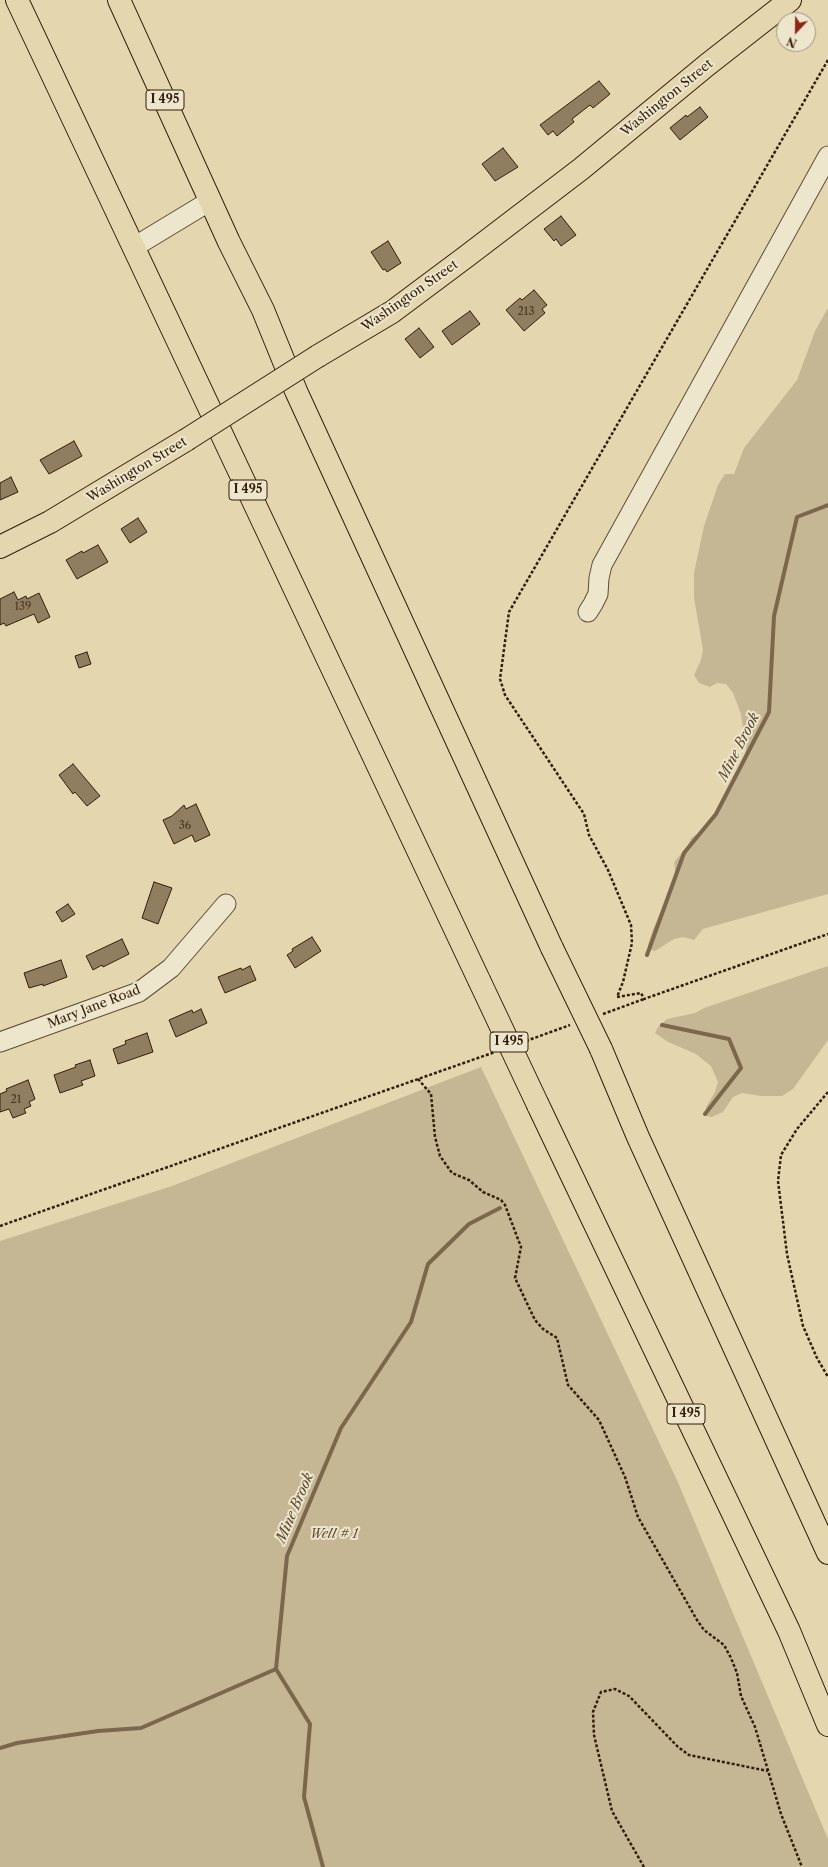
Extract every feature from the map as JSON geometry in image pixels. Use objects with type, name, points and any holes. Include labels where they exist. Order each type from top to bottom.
[{"type":"main road","name":"I 495","points":[[17,0],[538,1105],[789,1631],[828,1725]]},
{"type":"main road","name":"I 495","points":[[119,0],[210,201],[263,310],[296,391],[552,948],[601,1049],[638,1137],[828,1553]]},
{"type":"main road","name":"Washington Street","points":[[0,547],[57,518],[186,440],[318,356],[392,312],[581,169],[707,65],[790,0]]},
{"type":"street","points":[[588,612],[598,594],[602,565],[828,156]]},
{"type":"street","points":[[134,247],[210,201]]},
{"type":"street","name":"Mary Jane Road","points":[[0,1042],[139,992],[170,968],[226,904]]},
{"type":"path","points":[[644,999],[641,994],[617,997],[623,982],[632,943],[631,925],[608,870],[589,835],[584,814],[505,695],[500,679],[509,612],[828,60]]},
{"type":"path","points":[[601,1015],[828,934]]},
{"type":"path","points":[[520,1043],[571,1025]]},
{"type":"path","points":[[0,1226],[498,1051]]},
{"type":"path","points":[[418,1080],[431,1094],[435,1137],[440,1156],[449,1170],[469,1180],[483,1192],[501,1200],[505,1206],[522,1247],[515,1278],[520,1290],[540,1327],[557,1338],[568,1385],[599,1420],[625,1477],[638,1517],[697,1620],[704,1630],[724,1645],[731,1658],[737,1674],[741,1696],[755,1727],[782,1814],[802,1867]]},
{"type":"path","points":[[828,1092],[797,1129],[781,1155],[778,1181],[787,1254],[803,1326],[817,1358],[828,1377]]},
{"type":"path","points":[[644,1867],[612,1811],[594,1735],[594,1712],[601,1692],[615,1689],[628,1696],[678,1747],[689,1755],[768,1771]]},
{"type":"green space","points":[[828,308],[828,894],[703,929],[694,940],[683,937],[674,939],[655,951],[651,950],[648,945],[653,929],[676,878],[674,862],[687,847],[691,838],[709,826],[732,786],[746,751],[741,714],[733,693],[726,684],[717,683],[710,687],[699,683],[694,675],[701,660],[703,650],[694,598],[694,573],[704,526],[718,485],[725,474],[734,474],[744,448],[797,380],[815,331]]},
{"type":"green space","points":[[828,966],[828,1040],[793,1089],[782,1096],[761,1096],[742,1093],[733,1097],[723,1112],[712,1117],[706,1116],[706,1107],[715,1092],[718,1082],[711,1066],[696,1054],[668,1042],[655,1033],[658,1027],[667,1019],[695,1013],[704,1008]]},
{"type":"green space","name":"Well # 1","points":[[481,1067],[677,1480],[828,1839],[828,1867],[0,1867],[0,1241],[172,1186]]},
{"type":"building","points":[[599,81],[610,94],[593,108],[590,105],[572,119],[574,122],[557,136],[553,131],[548,135],[540,125]]},
{"type":"building","points":[[700,107],[708,117],[680,140],[670,128],[686,115],[687,117]]},
{"type":"building","points":[[503,148],[518,167],[495,181],[482,164]]},
{"type":"building","points":[[561,216],[576,235],[561,246],[556,239],[554,241],[544,229]]},
{"type":"building","points":[[388,241],[401,263],[387,272],[385,269],[383,270],[371,252]]},
{"type":"building","points":[[534,290],[547,305],[542,309],[545,313],[524,331],[506,310],[520,298],[522,300]]},
{"type":"building","points":[[470,311],[480,324],[452,345],[442,331]]},
{"type":"building","points":[[419,328],[434,347],[420,358],[405,339]]},
{"type":"building","points":[[74,441],[82,456],[49,474],[40,460]]},
{"type":"building","points":[[11,477],[18,492],[0,500],[0,483]]},
{"type":"building","points":[[138,518],[147,532],[130,543],[121,529]]},
{"type":"building","points":[[98,545],[108,562],[77,579],[66,560],[82,551],[83,553]]},
{"type":"building","points":[[14,592],[18,600],[26,596],[27,599],[39,593],[50,617],[38,623],[34,614],[6,626],[4,623],[0,625],[0,599]]},
{"type":"building","points":[[87,652],[91,664],[79,668],[75,656]]},
{"type":"building","points":[[73,764],[100,796],[87,806],[75,792],[73,794],[59,775]]},
{"type":"building","points":[[196,804],[210,835],[195,842],[192,835],[174,844],[163,820],[172,816],[184,805],[186,809]]},
{"type":"building","points":[[154,882],[172,888],[158,924],[142,918]]},
{"type":"building","points":[[68,904],[75,914],[62,922],[56,912]]},
{"type":"building","points":[[312,937],[321,951],[295,968],[287,955],[293,951],[292,949]]},
{"type":"building","points":[[122,939],[129,954],[103,967],[102,965],[93,970],[86,956]]},
{"type":"building","points":[[61,960],[67,977],[43,986],[43,984],[29,988],[24,973]]},
{"type":"building","points":[[250,966],[256,980],[225,993],[218,977]]},
{"type":"building","points":[[201,1009],[207,1023],[176,1037],[169,1020],[192,1010],[193,1013]]},
{"type":"building","points":[[147,1033],[153,1052],[118,1064],[113,1049],[126,1044],[125,1041]]},
{"type":"building","points":[[90,1060],[95,1076],[81,1081],[83,1085],[60,1093],[54,1075]]},
{"type":"building","points":[[28,1080],[35,1099],[29,1102],[31,1106],[24,1109],[26,1113],[13,1118],[9,1109],[0,1112],[0,1094],[7,1091],[6,1089]]},
{"type":"waterway","name":"Mine Brook","points":[[647,955],[684,853],[716,814],[769,712],[774,616],[797,517],[828,505]]},
{"type":"waterway","name":"Mine Brook","points":[[662,1025],[729,1039],[741,1068],[705,1114]]},
{"type":"waterway","name":"Mine Brook","points":[[323,1867],[304,1797],[310,1724],[276,1669],[287,1556],[341,1428],[411,1322],[428,1264],[469,1224],[500,1208]]},
{"type":"waterway","points":[[0,1748],[17,1743],[98,1731],[141,1728],[276,1669]]}]
